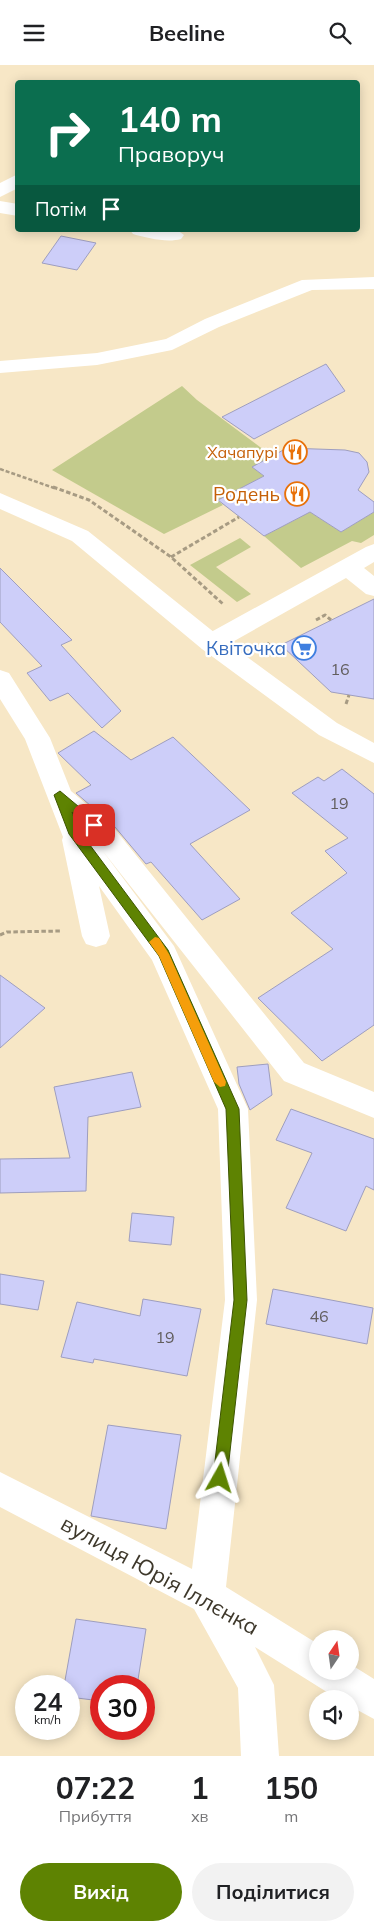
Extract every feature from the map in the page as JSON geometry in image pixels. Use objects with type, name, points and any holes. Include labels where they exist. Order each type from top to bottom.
[{"type":"street","points":[[0,191],[15,181]]},
{"type":"street","points":[[0,207],[15,210]]},
{"type":"street","points":[[154,232],[174,235]]},
{"type":"street","points":[[0,367],[97,359],[172,344],[212,323],[309,284],[374,283]]},
{"type":"street","points":[[0,500],[80,536],[210,643],[328,729],[374,753]]},
{"type":"street","points":[[210,643],[247,625],[374,552]]},
{"type":"street","points":[[348,567],[374,588]]},
{"type":"street","points":[[0,679],[38,738],[60,795],[73,831],[96,936]]},
{"type":"street","points":[[60,795],[105,835],[294,1072],[374,1105]]},
{"type":"street","points":[[73,831],[164,954],[233,1109],[240,1300],[206,1596],[256,1685],[260,1756]]},
{"type":"street","name":"вулиця Юрія Іллєнка","points":[[0,1489],[206,1596],[309,1659]]},
{"type":"street","points":[[342,1680],[374,1700]]},
{"type":"path","points":[[0,469],[89,500],[171,557],[284,658]]},
{"type":"path","points":[[171,557],[240,517]]},
{"type":"path","points":[[311,623],[325,615],[331,621]]},
{"type":"path","points":[[344,710],[349,695]]},
{"type":"path","points":[[0,935],[7,932],[62,931],[96,936]]},
{"type":"green space","points":[[182,386],[197,400],[272,456],[252,467],[264,476],[218,500],[223,505],[164,534],[52,470]]},
{"type":"green space","points":[[310,512],[341,532],[374,512],[374,535],[361,543],[352,541],[301,568],[264,536]]},
{"type":"green space","points":[[240,538],[251,547],[216,567],[251,594],[237,602],[190,565]]},
{"type":"building","points":[[61,236],[96,243],[77,270],[42,263]]},
{"type":"building","points":[[326,364],[345,391],[254,439],[222,417]]},
{"type":"building","name":"Родень","points":[[287,448],[345,450],[359,453],[367,462],[369,472],[358,490],[374,502],[374,512],[341,532],[310,512],[264,536],[218,500],[264,476],[252,467]]},
{"type":"building","points":[[0,568],[72,640],[61,645],[121,711],[102,728],[68,693],[50,701],[27,673],[42,666],[0,622]]},
{"type":"building","points":[[374,599],[374,699],[331,692],[281,645]]},
{"type":"building","points":[[94,731],[131,760],[173,737],[250,810],[190,844],[240,899],[202,920],[151,862],[146,864],[115,827],[76,793],[91,785],[58,753]]},
{"type":"building","points":[[342,769],[374,794],[374,1025],[322,1061],[258,998],[333,949],[291,913],[347,873],[325,851],[348,838],[292,793],[318,777],[324,781]]},
{"type":"building","points":[[0,975],[45,1008],[0,1048]]},
{"type":"building","points":[[268,1064],[272,1095],[250,1110],[239,1084],[237,1067]]},
{"type":"building","points":[[132,1072],[141,1107],[88,1117],[86,1191],[0,1193],[0,1159],[70,1158],[54,1087]]},
{"type":"building","points":[[291,1109],[374,1139],[374,1190],[366,1186],[346,1231],[286,1208],[312,1153],[276,1140]]},
{"type":"building","points":[[132,1213],[174,1217],[171,1245],[129,1241]]},
{"type":"building","points":[[0,1274],[44,1281],[38,1310],[0,1304]]},
{"type":"building","points":[[273,1289],[373,1308],[367,1344],[266,1324]]},
{"type":"building","points":[[143,1299],[201,1309],[187,1376],[94,1359],[93,1363],[61,1357],[77,1302],[140,1316]]},
{"type":"building","points":[[108,1425],[181,1435],[166,1529],[91,1516]]},
{"type":"building","points":[[76,1619],[146,1629],[139,1675],[90,1675],[90,1700],[80,1698],[80,1675],[66,1675]]},
{"type":"slow traffic","points":[[155,942],[164,954],[220,1082]]},
{"type":"place","name":"Хачапурі","points":[[295,452]]},
{"type":"place","name":"Родень","points":[[297,494]]},
{"type":"place","name":"Квіточка","points":[[304,648]]},
{"type":"route","points":[[94,825],[60,795],[73,831],[164,954],[233,1109],[240,1300],[220,1478]]}]
